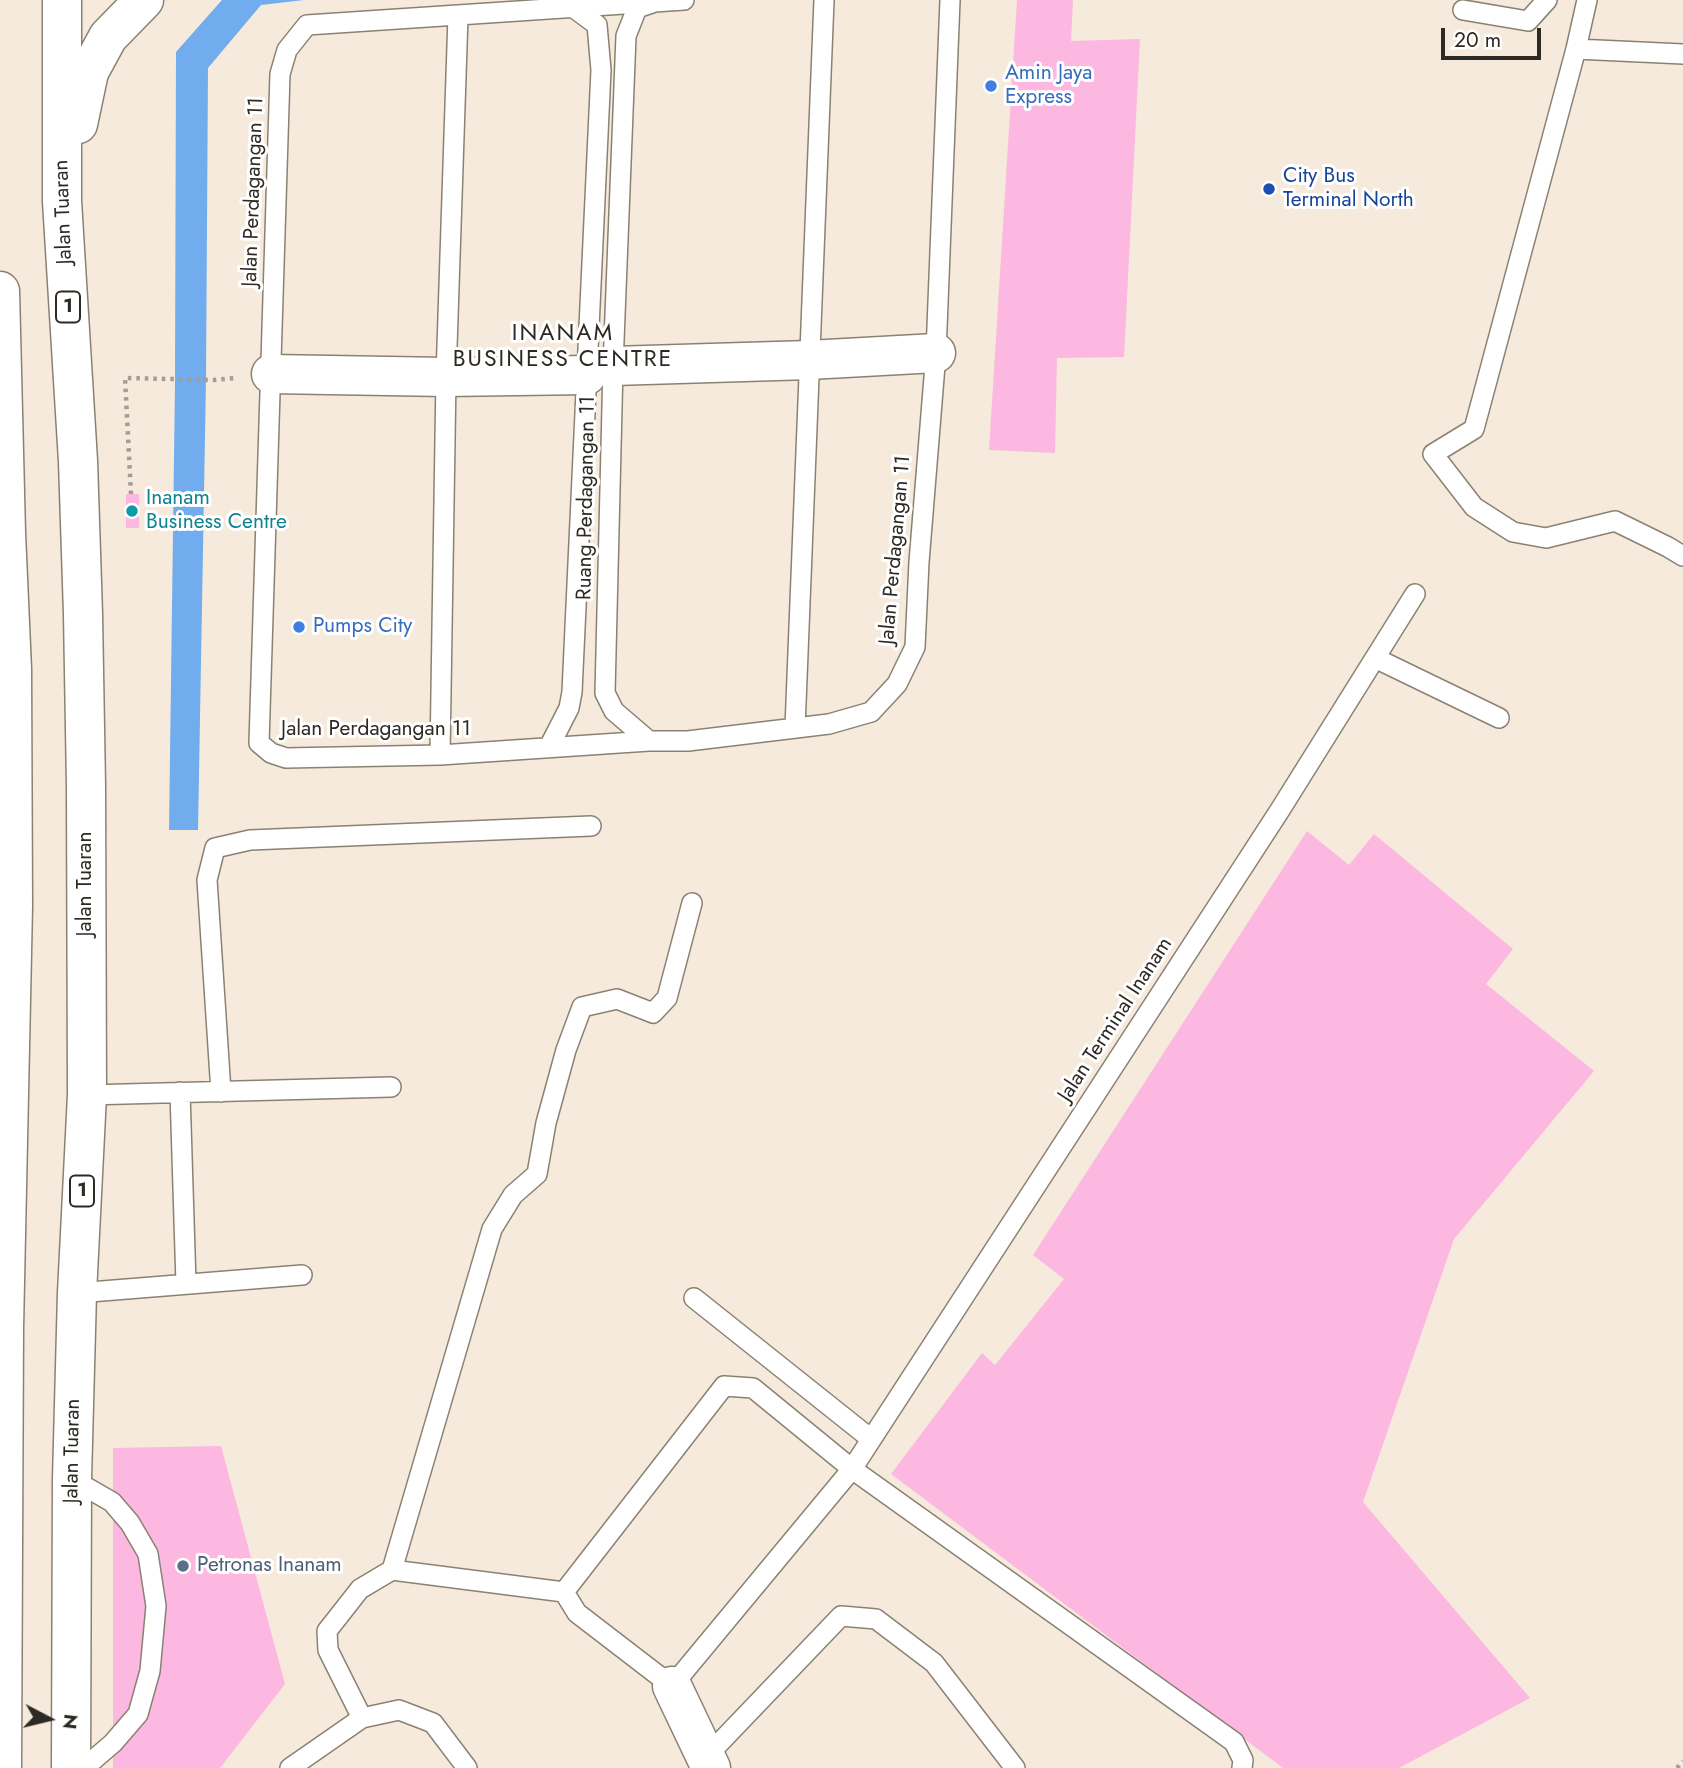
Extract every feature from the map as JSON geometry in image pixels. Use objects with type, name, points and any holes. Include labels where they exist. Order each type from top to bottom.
[{"type":"main road","name":"Jalan Tuaran","points":[[62,0],[61,201],[78,461],[83,614],[87,1095],[77,1293],[72,1479],[71,1768]]},
{"type":"main road","points":[[61,201],[89,72],[108,37],[144,0]]},
{"type":"main road","points":[[0,291],[3,534],[12,669],[13,906],[2,1334],[2,1768]]},
{"type":"main road","points":[[271,374],[446,377],[936,353]]},
{"type":"main road","points":[[672,1686],[709,1763]]},
{"type":"lane","name":"Jalan Perdagangan 11","points":[[684,0],[307,26],[287,50],[280,74],[260,743],[271,754],[286,758],[440,755],[649,741],[688,741],[829,724],[871,712],[897,684],[915,647],[936,353],[950,0]]},
{"type":"lane","points":[[795,728],[824,0]]},
{"type":"lane","points":[[1463,10],[1528,21],[1547,0]]},
{"type":"lane","points":[[1587,0],[1474,429],[1433,454],[1474,507],[1513,532],[1546,538],[1615,521],[1683,556]]},
{"type":"lane","name":"Ruang Perdagangan 11","points":[[549,747],[569,708],[572,692],[626,36],[637,8],[655,2]]},
{"type":"lane","name":"Ruang Perdagangan 11","points":[[574,8],[597,25],[601,70],[600,370],[605,693],[614,710],[649,741]]},
{"type":"lane","points":[[440,755],[446,377],[458,16]]},
{"type":"lane","points":[[1576,49],[1683,54]]},
{"type":"lane","name":"Jalan Terminal Inanam","points":[[672,1686],[852,1469],[1280,810],[1415,594]]},
{"type":"lane","points":[[1375,658],[1499,718]]},
{"type":"lane","points":[[221,1092],[207,880],[215,848],[250,840],[591,827]]},
{"type":"lane","points":[[392,1570],[492,1229],[513,1195],[537,1174],[546,1123],[566,1050],[582,1007],[617,999],[653,1013],[667,998],[692,903]]},
{"type":"lane","points":[[87,1095],[391,1087]]},
{"type":"lane","points":[[180,1092],[186,1284]]},
{"type":"lane","points":[[77,1293],[302,1275]]},
{"type":"lane","points":[[694,1298],[871,1439]]},
{"type":"lane","points":[[564,1592],[724,1387],[753,1388],[852,1469],[1234,1742],[1243,1760],[1242,1768]]},
{"type":"lane","points":[[72,1479],[112,1502],[130,1523],[148,1554],[156,1606],[150,1671],[138,1714],[113,1743],[84,1768]]},
{"type":"lane","points":[[362,1718],[328,1650],[327,1631],[360,1589],[392,1570],[564,1592]]},
{"type":"lane","points":[[564,1592],[577,1613],[672,1686]]},
{"type":"lane","points":[[709,1763],[841,1616],[876,1619],[934,1663],[1015,1768]]},
{"type":"lane","points":[[290,1768],[362,1718],[399,1710],[433,1723],[467,1768]]},
{"type":"path","points":[[131,494],[125,378],[213,380]]},
{"type":"path","points":[[1677,1768],[1683,1761]]},
{"type":"water","points":[[222,0],[304,0],[261,5],[208,68],[198,830],[169,830],[176,52]]},
{"type":"building","points":[[1017,0],[1073,0],[1071,41],[1140,39],[1124,357],[1057,358],[1055,453],[989,450]]},
{"type":"building","name":"Inanam Business Centre","points":[[126,494],[139,494],[139,528],[126,528]]},
{"type":"building","points":[[1307,831],[1349,865],[1374,834],[1513,949],[1486,984],[1594,1071],[1454,1239],[1363,1502],[1530,1698],[1399,1768],[1283,1768],[891,1474],[982,1353],[995,1365],[1064,1279],[1033,1255]]},
{"type":"building","name":"Petronas Inanam","points":[[221,1446],[285,1684],[220,1768],[113,1768],[113,1448]]},
{"type":"place","name":"Amin Jaya Express","points":[[991,86]]},
{"type":"place","name":"City Bus Terminal North","points":[[1269,189]]},
{"type":"place","name":"Inanam Business Centre","points":[[132,511]]},
{"type":"place","name":"Pumps City","points":[[299,627]]},
{"type":"place","name":"Petronas Inanam","points":[[183,1566]]},
{"type":"district","name":"INANAM BUSINESS CENTRE","points":[[563,347]]}]
